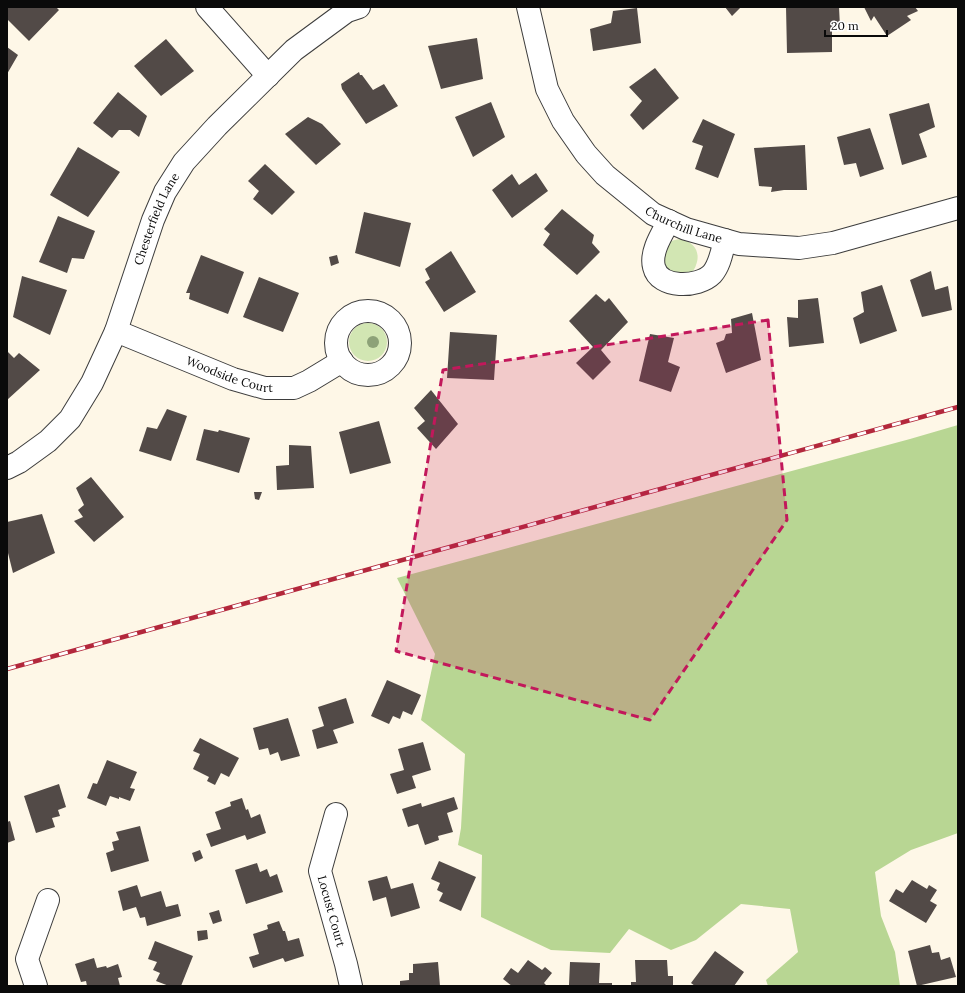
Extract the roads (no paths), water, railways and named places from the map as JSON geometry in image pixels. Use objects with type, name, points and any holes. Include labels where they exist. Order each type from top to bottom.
[{"type":"street","points":[[207,7],[268,76]]},
{"type":"street","name":"Chesterfield Lane","points":[[7,468],[20,462],[48,441],[70,419],[92,383],[116,332],[153,220],[165,192],[187,158],[217,126],[294,50],[347,12],[359,7]]},
{"type":"street","name":"Churchill Lane","points":[[528,7],[548,89],[563,121],[586,154],[605,175],[653,214],[686,229],[739,244],[799,248],[833,243],[958,208]]},
{"type":"street","points":[[669,221],[655,251],[653,262],[659,278],[668,282],[686,285],[694,284],[712,274],[717,265],[725,240]]},
{"type":"street","name":"Woodside Court","points":[[116,332],[233,379],[265,388],[294,388],[309,381],[342,361]]},
{"type":"street","name":"Locust Court","points":[[336,814],[320,871],[351,986]]},
{"type":"street","points":[[36,986],[27,959],[48,900]]},
{"type":"railway","points":[[7,669],[958,407]]}]
